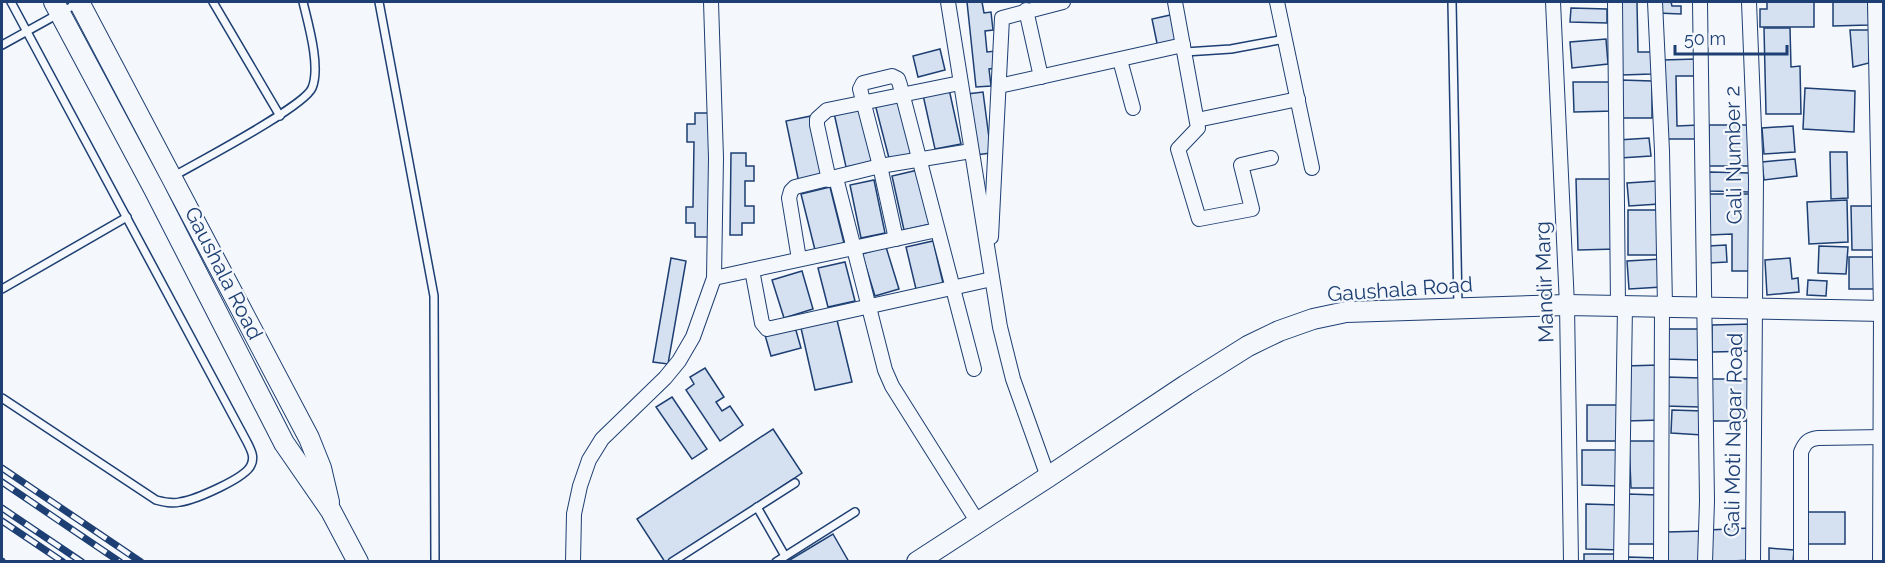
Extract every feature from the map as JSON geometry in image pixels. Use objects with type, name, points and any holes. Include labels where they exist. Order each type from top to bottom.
[{"type":"street","points":[[80,2],[309,438],[321,468],[331,511]]},
{"type":"street","points":[[573,561],[574,514],[589,460],[602,439],[665,378],[679,361],[693,337],[714,278],[716,158],[711,2]]},
{"type":"street","points":[[948,2],[992,279],[1008,360],[1048,477]]},
{"type":"street","points":[[990,263],[1002,18],[1063,2]]},
{"type":"street","points":[[1174,2],[1198,128],[1178,149],[1199,219],[1252,209],[1241,165],[1271,158]]},
{"type":"street","points":[[1277,2],[1312,168]]},
{"type":"street","name":"Mandir Marg","points":[[1553,2],[1567,305],[1571,561]]},
{"type":"street","points":[[1615,2],[1621,306],[1621,561]]},
{"type":"street","points":[[1655,2],[1662,151],[1664,306],[1661,561]]},
{"type":"street","points":[[1700,2],[1706,561]]},
{"type":"street","name":"Gali Number 2","points":[[1749,2],[1756,179],[1755,308]]},
{"type":"street","points":[[1875,2],[1882,311],[1880,561]]},
{"type":"street","name":"Gaushala Road","points":[[57,7],[284,443],[297,465],[331,511],[358,561]]},
{"type":"street","points":[[1026,10],[1041,76]]},
{"type":"street","points":[[999,86],[1184,48]]},
{"type":"street","points":[[1120,60],[1132,108]]},
{"type":"street","points":[[896,239],[860,89],[863,83],[892,76],[898,79],[903,95],[974,369]]},
{"type":"street","points":[[960,83],[827,110],[817,119],[880,355],[892,386],[977,521]]},
{"type":"street","points":[[1197,120],[1298,99]]},
{"type":"street","points":[[799,259],[789,198],[795,187],[880,166],[971,151]]},
{"type":"street","points":[[714,278],[937,230]]},
{"type":"street","points":[[752,270],[762,323],[767,329],[992,279]]},
{"type":"street","name":"Gaushala Road","points":[[917,561],[1048,477],[1186,384],[1248,346],[1279,331],[1313,319],[1346,312],[1567,305],[1882,311]]},
{"type":"street","name":"Gali Moti Nagar Road","points":[[1753,561],[1755,308]]},
{"type":"street","points":[[1801,561],[1801,452],[1804,444],[1810,439],[1818,438],[1882,437]]},
{"type":"lane","points":[[2,398],[156,500],[168,503],[191,499],[242,475],[253,462],[248,442],[11,2]]},
{"type":"lane","points":[[2,45],[27,31],[57,7],[80,2]]},
{"type":"lane","points":[[213,2],[280,116]]},
{"type":"lane","points":[[172,178],[280,116],[303,99],[312,88],[315,71],[303,2]]},
{"type":"lane","points":[[379,2],[434,296],[435,561]]},
{"type":"lane","points":[[1452,2],[1458,308]]},
{"type":"lane","points":[[1184,48],[1231,49],[1285,39]]},
{"type":"lane","points":[[2,289],[127,217]]},
{"type":"lane","points":[[672,561],[795,483]]},
{"type":"lane","points":[[757,507],[785,556]]},
{"type":"lane","points":[[776,561],[855,512]]},
{"type":"building","points":[[967,2],[982,2],[984,13],[991,12],[993,30],[985,31],[987,52],[996,51],[998,68],[989,69],[991,86],[976,87]]},
{"type":"building","points":[[1621,2],[1637,2],[1638,52],[1652,52],[1652,74],[1622,75]]},
{"type":"building","points":[[1657,2],[1671,2],[1672,6],[1681,6],[1681,14],[1657,13]]},
{"type":"building","points":[[1767,2],[1814,2],[1814,27],[1760,27],[1760,9],[1767,9]]},
{"type":"building","points":[[1833,2],[1868,2],[1869,25],[1833,26]]},
{"type":"building","points":[[1571,8],[1607,9],[1607,23],[1570,22]]},
{"type":"building","points":[[1175,14],[1181,43],[1158,48],[1152,19]]},
{"type":"building","points":[[1764,28],[1790,28],[1791,67],[1800,66],[1801,114],[1766,114]]},
{"type":"building","points":[[1850,30],[1870,30],[1869,63],[1853,67]]},
{"type":"building","points":[[1606,39],[1608,64],[1572,68],[1570,42]]},
{"type":"building","points":[[940,49],[945,70],[918,77],[913,56]]},
{"type":"building","points":[[1697,59],[1698,76],[1676,76],[1677,126],[1699,125],[1699,139],[1664,139],[1662,60]]},
{"type":"building","points":[[1621,80],[1652,81],[1652,118],[1621,118]]},
{"type":"building","points":[[1573,82],[1613,82],[1614,111],[1574,112]]},
{"type":"building","points":[[1805,88],[1855,91],[1854,132],[1803,129]]},
{"type":"building","points":[[949,89],[961,144],[935,149],[923,95]]},
{"type":"building","points":[[983,92],[991,153],[975,155],[967,94]]},
{"type":"building","points":[[899,98],[913,156],[890,162],[875,104]]},
{"type":"building","points":[[860,108],[872,162],[846,167],[834,113]]},
{"type":"building","points":[[695,113],[710,113],[710,237],[695,237],[695,223],[686,223],[686,207],[693,207],[694,142],[687,142],[687,124],[695,124]]},
{"type":"building","points":[[811,116],[825,177],[799,183],[786,121]]},
{"type":"building","points":[[1709,125],[1748,125],[1749,166],[1709,166]]},
{"type":"building","points":[[1793,126],[1795,152],[1764,154],[1762,128]]},
{"type":"building","points":[[1649,138],[1651,156],[1620,158],[1618,140]]},
{"type":"building","points":[[1830,152],[1847,152],[1848,198],[1831,199]]},
{"type":"building","points":[[731,153],[746,153],[746,166],[754,166],[754,181],[745,181],[745,206],[754,206],[754,223],[742,223],[742,235],[730,235]]},
{"type":"building","points":[[1795,159],[1797,176],[1764,180],[1762,162]]},
{"type":"building","points":[[918,170],[931,224],[904,230],[892,176]]},
{"type":"building","points":[[1709,172],[1750,173],[1749,192],[1709,191]]},
{"type":"building","points":[[1576,179],[1615,179],[1617,249],[1578,250]]},
{"type":"building","points":[[874,180],[885,233],[861,238],[850,185]]},
{"type":"building","points":[[1657,181],[1659,204],[1629,206],[1627,183]]},
{"type":"building","points":[[830,187],[844,243],[815,250],[801,194]]},
{"type":"building","points":[[1708,194],[1752,194],[1753,271],[1732,271],[1732,234],[1709,235]]},
{"type":"building","points":[[1847,200],[1848,242],[1809,244],[1807,202]]},
{"type":"building","points":[[1851,206],[1878,206],[1879,250],[1852,250]]},
{"type":"building","points":[[1628,210],[1660,210],[1660,255],[1628,255]]},
{"type":"building","points":[[933,241],[943,283],[916,289],[906,247]]},
{"type":"building","points":[[1726,245],[1727,262],[1709,263],[1708,246]]},
{"type":"building","points":[[1819,246],[1848,247],[1846,274],[1818,273]]},
{"type":"building","points":[[886,247],[899,289],[875,296],[862,254]]},
{"type":"building","points":[[1849,257],[1877,257],[1877,289],[1849,289]]},
{"type":"building","points":[[671,258],[686,261],[668,364],[653,362]]},
{"type":"building","points":[[1790,258],[1792,279],[1798,278],[1799,292],[1767,295],[1765,260]]},
{"type":"building","points":[[1661,259],[1662,287],[1629,289],[1627,261]]},
{"type":"building","points":[[845,262],[855,301],[828,307],[818,268]]},
{"type":"building","points":[[802,271],[813,309],[784,318],[772,280]]},
{"type":"building","points":[[1808,280],[1827,281],[1826,296],[1807,295]]},
{"type":"building","points":[[837,320],[852,382],[815,390],[801,328]]},
{"type":"building","points":[[1753,324],[1754,351],[1712,352],[1712,325]]},
{"type":"building","points":[[795,327],[801,348],[771,356],[765,335]]},
{"type":"building","points":[[1667,329],[1701,329],[1700,360],[1666,359]]},
{"type":"building","points":[[1659,365],[1661,420],[1626,421],[1625,366]]},
{"type":"building","points":[[705,368],[724,397],[716,402],[722,411],[730,406],[743,425],[720,441],[686,390],[694,384],[690,377]]},
{"type":"building","points":[[1666,377],[1701,378],[1700,407],[1665,406]]},
{"type":"building","points":[[1709,379],[1752,379],[1753,421],[1709,421]]},
{"type":"building","points":[[672,397],[707,449],[692,459],[656,407]]},
{"type":"building","points":[[1587,405],[1620,405],[1620,441],[1587,441]]},
{"type":"building","points":[[1672,410],[1703,411],[1702,435],[1671,433]]},
{"type":"building","points":[[773,429],[802,473],[665,562],[637,519]]},
{"type":"building","points":[[1629,441],[1657,441],[1659,488],[1631,488]]},
{"type":"building","points":[[1582,450],[1619,450],[1619,486],[1582,485]]},
{"type":"building","points":[[1627,494],[1658,495],[1658,544],[1627,544]]},
{"type":"building","points":[[1586,504],[1620,505],[1620,550],[1586,549]]},
{"type":"building","points":[[1805,512],[1845,512],[1845,544],[1805,544]]},
{"type":"building","points":[[1750,528],[1752,560],[1710,562],[1708,530]]},
{"type":"building","points":[[1704,531],[1705,562],[1668,562],[1667,532]]},
{"type":"building","points":[[833,534],[849,562],[788,561]]},
{"type":"building","points":[[1769,548],[1794,550],[1793,562],[1769,562]]},
{"type":"building","points":[[1584,554],[1619,554],[1619,562],[1584,562]]},
{"type":"building","points":[[1628,557],[1660,558],[1660,562],[1628,562]]},
{"type":"railway","points":[[2,468],[141,562]]},
{"type":"railway","points":[[2,482],[120,562]]},
{"type":"railway","points":[[2,508],[82,562]]},
{"type":"railway","points":[[2,521],[63,562]]}]
